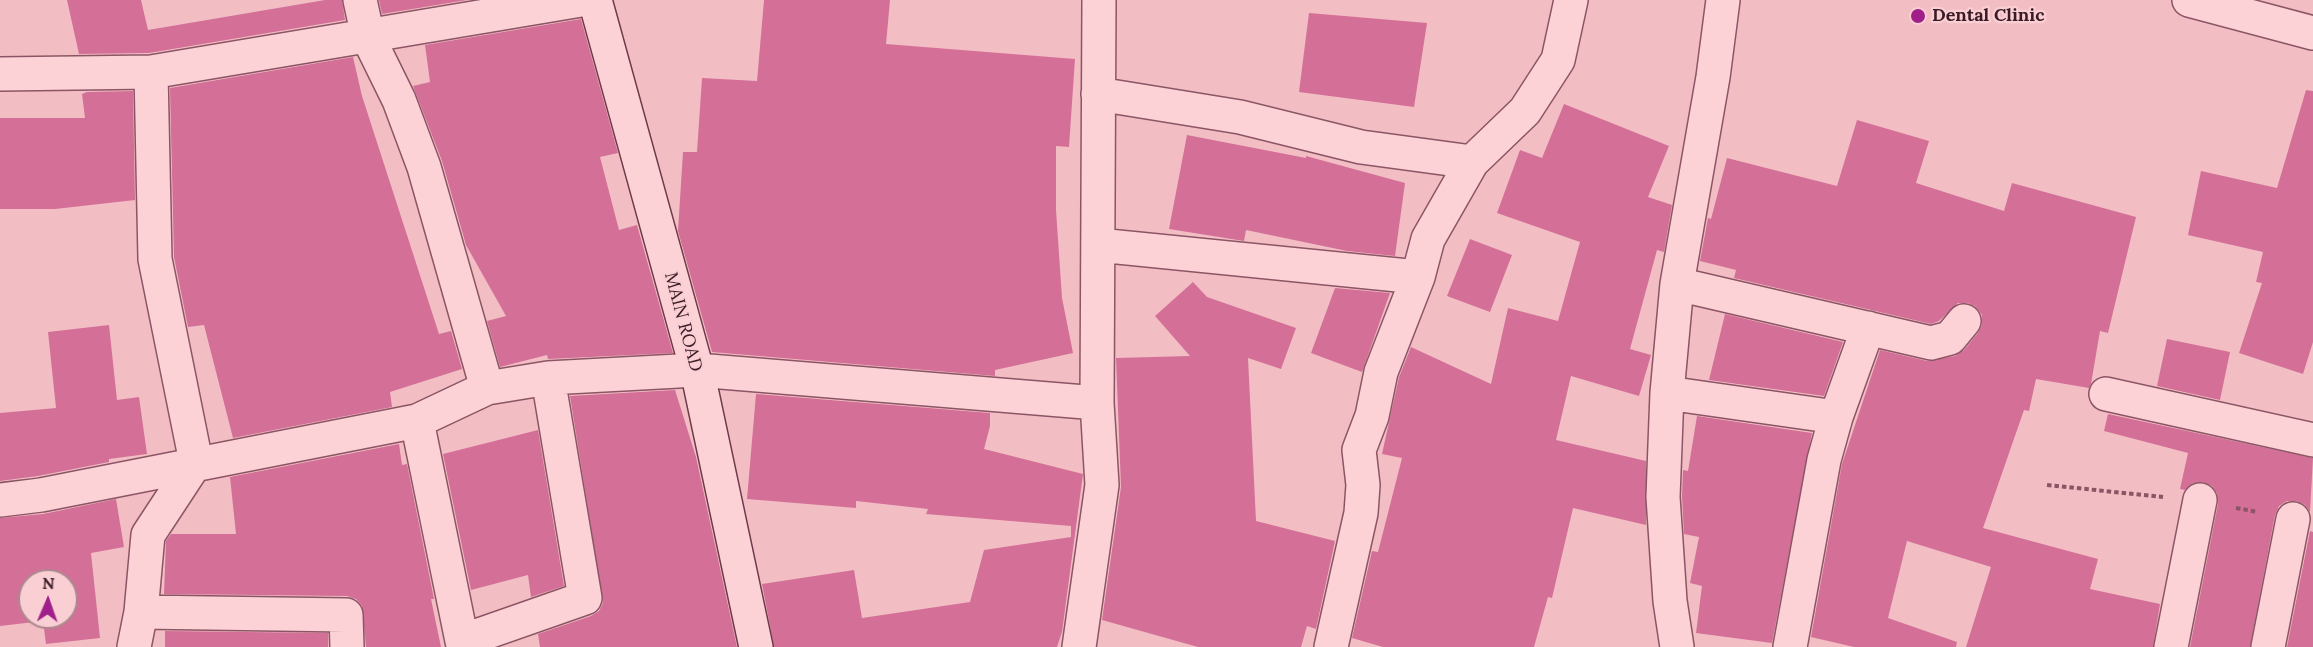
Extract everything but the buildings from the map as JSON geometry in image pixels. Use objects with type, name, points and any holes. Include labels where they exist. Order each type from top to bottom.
[{"type":"street","points":[[360,0],[368,37],[399,100],[424,166],[487,388]]},
{"type":"street","points":[[0,74],[151,72],[580,0]]},
{"type":"street","name":"MAIN ROAD","points":[[595,0],[697,370],[756,647]]},
{"type":"street","points":[[1079,647],[1102,485],[1096,403],[1099,0]]},
{"type":"street","points":[[1331,647],[1361,513],[1363,485],[1359,450],[1372,416],[1381,372],[1418,277],[1428,239],[1472,162],[1525,111],[1558,60],[1571,0]]},
{"type":"street","points":[[1677,647],[1670,601],[1663,497],[1667,393],[1677,284],[1713,77],[1723,0]]},
{"type":"street","points":[[2189,0],[2312,30]]},
{"type":"street","points":[[134,647],[141,612],[148,535],[196,462],[155,259],[151,72]]},
{"type":"street","points":[[1098,94],[1240,117],[1361,147],[1472,162]]},
{"type":"street","points":[[1098,245],[1418,277]]},
{"type":"street","points":[[1677,284],[1932,343],[1950,338],[1964,321]]},
{"type":"street","points":[[1790,647],[1824,460],[1836,417],[1868,327]]},
{"type":"street","points":[[0,500],[41,495],[196,462],[417,421],[487,388],[548,378],[697,370],[1096,403]]},
{"type":"street","points":[[417,421],[462,641],[585,598],[548,378]]},
{"type":"street","points":[[1667,393],[1836,417]]},
{"type":"street","points":[[2106,394],[2313,440]]},
{"type":"street","points":[[2171,647],[2200,500]]},
{"type":"street","points":[[2268,647],[2293,519]]},
{"type":"street","points":[[141,612],[346,615],[347,647]]},
{"type":"place","name":"Dental Clinic","points":[[1918,16]]}]
